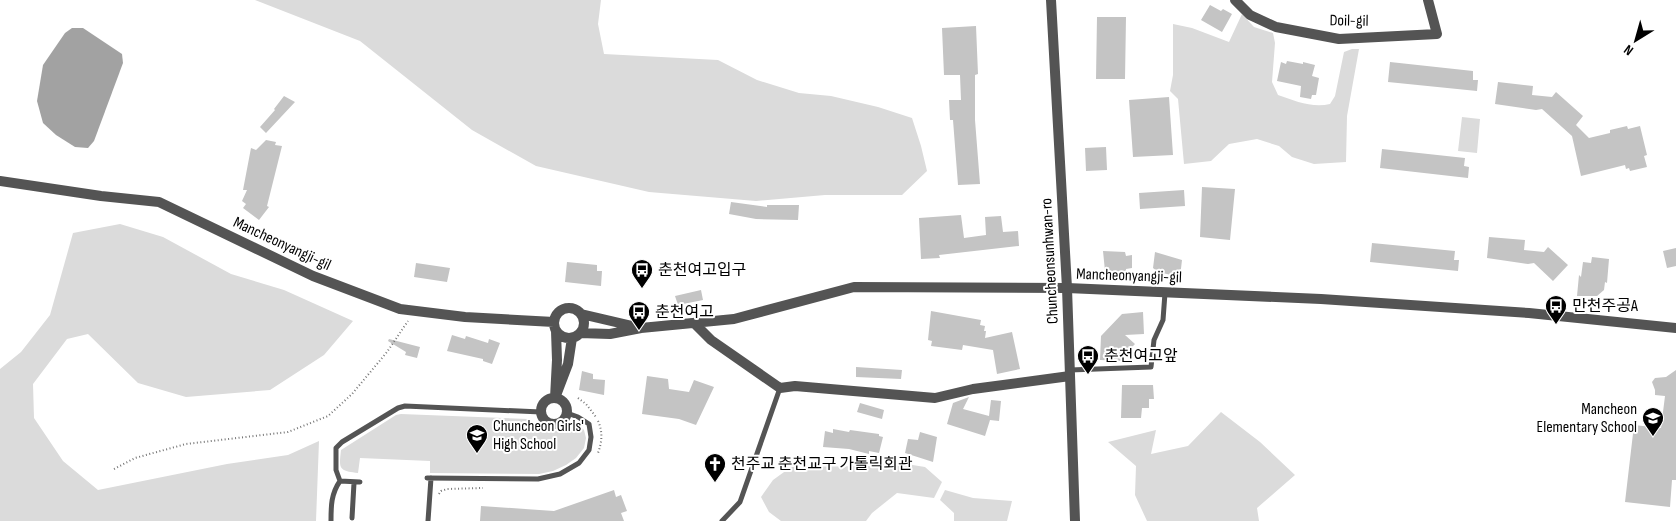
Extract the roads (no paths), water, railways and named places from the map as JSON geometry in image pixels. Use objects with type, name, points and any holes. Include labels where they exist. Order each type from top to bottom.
[{"type":"street","name":"Chuncheonsunhwan-ro","points":[[1051,0],[1067,288],[1075,521]]},
{"type":"street","name":"Doil-gil","points":[[1235,0],[1250,15],[1276,27],[1339,39],[1437,34],[1428,0]]},
{"type":"street","name":"Mancheonyangji-gil","points":[[0,181],[101,196],[159,202],[313,276],[400,309],[555,326]]},
{"type":"street","name":"Mancheonyangji-gil","points":[[641,328],[734,319],[854,288],[1067,288],[1321,300],[1529,313],[1676,328]]},
{"type":"street","points":[[555,398],[557,360],[555,326],[556,317],[563,310],[573,309],[581,314],[641,328]]},
{"type":"street","points":[[555,398],[576,336],[584,324],[581,314]]},
{"type":"street","points":[[694,323],[711,340],[780,388],[795,386],[935,398],[974,388],[1070,373]]},
{"type":"street","points":[[555,326],[563,337],[610,334],[641,328]]},
{"type":"street","points":[[555,398],[563,401],[566,405],[567,413],[564,420],[552,424],[544,420],[541,412],[543,403],[546,400],[555,398]]},
{"type":"lane","points":[[1070,373],[1150,367],[1154,340],[1163,320],[1165,293]]},
{"type":"lane","points":[[722,521],[740,502],[780,388]]},
{"type":"lane","points":[[340,481],[336,470],[336,448],[342,442],[398,408],[405,406],[541,412]]},
{"type":"lane","points":[[428,521],[429,478],[538,479],[560,474],[579,463],[588,450],[591,437],[589,424],[567,413]]},
{"type":"lane","points":[[340,481],[360,482]]},
{"type":"lane","points":[[331,521],[331,499],[340,481]]},
{"type":"lane","points":[[352,518],[354,483]]},
{"type":"place","name":"춘천여고입구","points":[[642,289]]},
{"type":"place","name":"만천주공A","points":[[1556,325]]},
{"type":"place","name":"춘천여고","points":[[639,331]]},
{"type":"place","name":"춘천여고앞","points":[[1088,375]]},
{"type":"place","name":"Mancheon Elementary School","points":[[1653,437]]},
{"type":"place","name":"Chuncheon Girls' High School","points":[[477,454]]},
{"type":"place","name":"천주교 춘천교구 가톨릭회관","points":[[715,483]]}]
